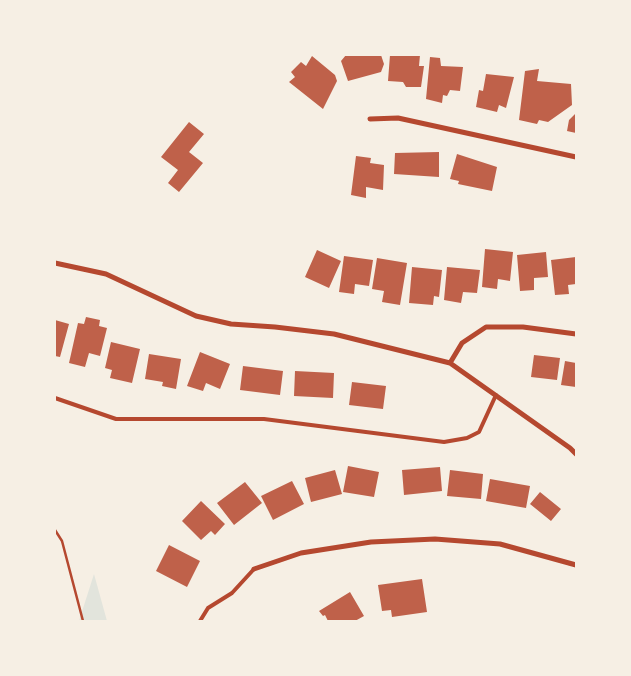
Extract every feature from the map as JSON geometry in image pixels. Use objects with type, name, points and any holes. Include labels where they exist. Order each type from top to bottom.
[{"type":"street","points":[[370,119],[398,118],[576,157]]},
{"type":"street","points":[[55,263],[106,274],[196,316],[230,324],[334,334],[450,363],[576,454]]},
{"type":"street","points":[[450,363],[462,343],[486,326],[523,326],[576,334]]},
{"type":"street","points":[[254,569],[309,551],[371,542],[435,539],[500,544],[576,565]]},
{"type":"lane","points":[[55,398],[116,418],[264,419],[444,442],[467,438],[479,432],[496,395]]},
{"type":"lane","points":[[200,621],[208,608],[232,593],[254,569]]},
{"type":"path","points":[[55,530],[62,541],[83,621]]},
{"type":"shaded area","points":[[94,574],[107,621],[79,621]]},
{"type":"building","points":[[346,55],[381,55],[384,64],[381,72],[348,81],[341,61]]},
{"type":"building","points":[[390,55],[420,55],[419,66],[424,66],[421,87],[406,87],[403,82],[388,81]]},
{"type":"building","points":[[312,56],[335,75],[337,81],[323,109],[289,82],[295,77],[291,72],[301,62],[306,66]]},
{"type":"building","points":[[430,57],[440,58],[441,66],[463,67],[460,91],[450,90],[447,96],[443,95],[442,103],[426,99]]},
{"type":"building","points":[[539,69],[537,81],[571,84],[572,105],[548,122],[539,120],[537,124],[519,120],[525,71]]},
{"type":"building","points":[[486,74],[514,77],[506,108],[499,105],[497,112],[476,107],[479,90],[483,91]]},
{"type":"building","points":[[576,113],[576,133],[567,131],[569,120]]},
{"type":"building","points":[[189,122],[204,134],[189,152],[203,163],[179,192],[168,183],[178,170],[161,157]]},
{"type":"building","points":[[439,152],[439,177],[394,174],[395,153]]},
{"type":"building","points":[[457,154],[497,167],[492,191],[458,184],[459,181],[450,179]]},
{"type":"building","points":[[356,156],[371,158],[370,163],[384,165],[383,190],[366,187],[366,198],[351,195]]},
{"type":"building","points":[[485,249],[513,252],[510,281],[498,279],[497,289],[482,287]]},
{"type":"building","points":[[317,250],[341,261],[329,288],[305,277]]},
{"type":"building","points":[[546,252],[548,277],[534,278],[534,290],[520,291],[517,255]]},
{"type":"building","points":[[344,256],[373,260],[369,286],[355,284],[354,294],[339,292]]},
{"type":"building","points":[[576,257],[576,284],[568,285],[569,294],[555,295],[551,260]]},
{"type":"building","points":[[377,258],[407,263],[400,305],[382,302],[384,291],[372,289]]},
{"type":"building","points":[[412,267],[442,270],[439,297],[434,296],[433,305],[409,303]]},
{"type":"building","points":[[447,267],[480,270],[477,293],[463,292],[461,303],[444,300]]},
{"type":"building","points":[[86,317],[100,320],[99,326],[107,328],[100,356],[89,353],[85,367],[69,363],[78,323],[84,324]]},
{"type":"building","points":[[55,320],[69,324],[60,357],[55,356]]},
{"type":"building","points":[[111,342],[140,349],[132,383],[110,378],[112,370],[105,368]]},
{"type":"building","points":[[200,352],[230,364],[220,389],[206,383],[203,391],[187,386]]},
{"type":"building","points":[[149,354],[181,359],[176,389],[162,386],[163,382],[145,379]]},
{"type":"building","points":[[534,355],[560,358],[557,380],[531,377]]},
{"type":"building","points":[[565,361],[576,363],[576,387],[561,385]]},
{"type":"building","points":[[243,366],[283,371],[280,395],[240,390]]},
{"type":"building","points":[[295,371],[334,373],[333,398],[294,396]]},
{"type":"building","points":[[352,382],[386,386],[383,409],[349,405]]},
{"type":"building","points":[[348,466],[379,472],[374,497],[343,492]]},
{"type":"building","points":[[440,467],[442,491],[404,495],[402,470]]},
{"type":"building","points":[[335,470],[342,494],[311,502],[305,478]]},
{"type":"building","points":[[450,470],[483,474],[481,499],[447,496]]},
{"type":"building","points":[[490,479],[530,486],[526,508],[486,501]]},
{"type":"building","points":[[292,481],[304,504],[273,520],[261,496]]},
{"type":"building","points":[[245,482],[262,503],[234,525],[217,503]]},
{"type":"building","points":[[540,492],[561,509],[551,521],[530,504]]},
{"type":"building","points":[[201,501],[225,524],[215,535],[211,531],[201,540],[182,521]]},
{"type":"building","points":[[169,545],[200,561],[187,587],[156,571]]},
{"type":"building","points":[[422,579],[427,612],[392,617],[391,610],[382,611],[378,585]]},
{"type":"building","points":[[350,592],[364,616],[355,621],[328,621],[325,615],[323,616],[319,611]]}]
